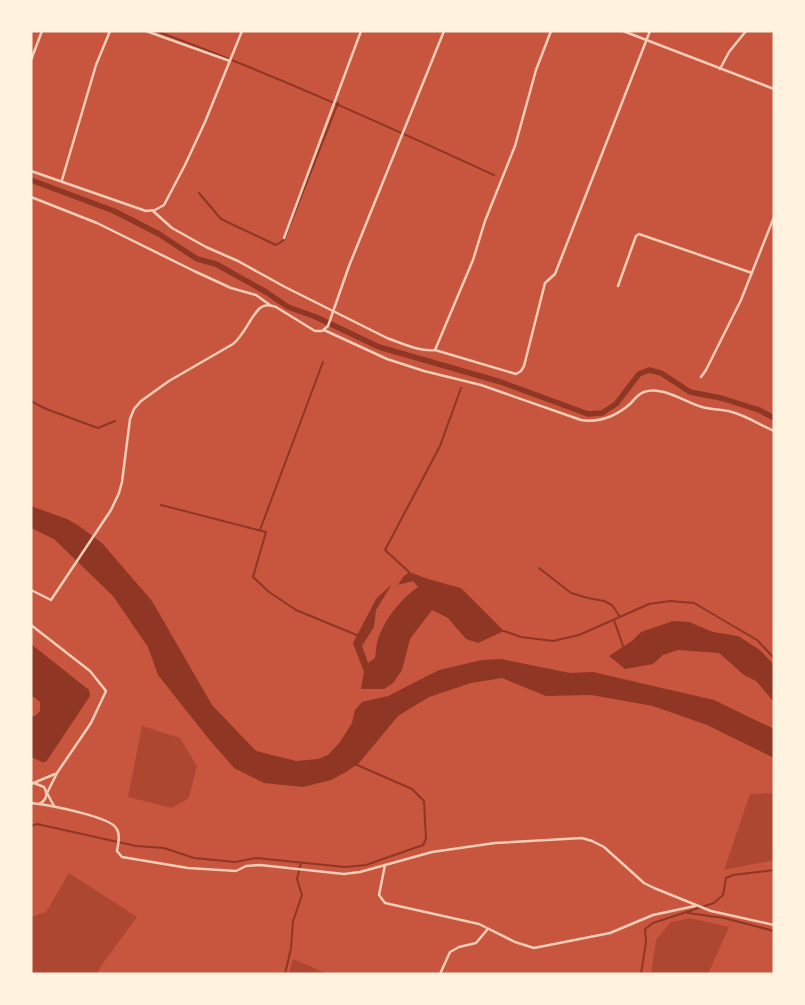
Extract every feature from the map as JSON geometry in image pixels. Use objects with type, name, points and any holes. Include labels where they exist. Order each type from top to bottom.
[{"type":"street","points":[[31,60],[42,31]]},
{"type":"street","points":[[62,180],[96,65],[110,31]]},
{"type":"street","points":[[146,31],[231,61]]},
{"type":"street","points":[[31,171],[62,180],[146,211],[153,211],[164,204],[185,166],[231,61],[242,31]]},
{"type":"street","points":[[284,238],[314,162],[335,99],[361,31]]},
{"type":"street","points":[[324,330],[333,317],[349,266],[444,31]]},
{"type":"street","points":[[435,350],[473,260],[485,221],[515,146],[536,70],[551,31]]},
{"type":"street","points":[[623,31],[774,90]]},
{"type":"street","points":[[153,211],[172,228],[206,247],[238,261],[285,287],[404,344],[430,351],[435,350],[514,374],[521,371],[524,366],[545,283],[553,277],[562,257],[650,31]]},
{"type":"street","points":[[720,69],[729,52],[746,31]]},
{"type":"street","points":[[31,198],[97,223],[231,288],[256,296],[309,329],[324,330],[364,350],[424,371],[481,385],[581,420],[593,421],[611,417],[630,405],[640,394],[648,391],[676,395],[701,407],[733,412],[774,431]]},
{"type":"street","points":[[701,377],[729,325],[774,217]]},
{"type":"street","points":[[618,286],[638,234],[752,273]]},
{"type":"street","points":[[31,590],[52,600],[111,510],[122,482],[130,419],[136,406],[169,381],[233,344],[246,330],[260,308],[270,305]]},
{"type":"street","points":[[31,626],[90,671],[106,690],[91,723],[57,773],[45,800],[39,804]]},
{"type":"street","points":[[33,784],[57,773]]},
{"type":"street","points":[[33,784],[44,787],[54,806]]},
{"type":"street","points":[[31,803],[54,806],[108,821],[116,827],[119,834],[117,851],[122,857],[188,868],[236,871],[246,866],[260,864],[344,874],[360,872],[432,852],[495,843],[582,838],[604,847],[644,883],[711,911],[774,925]]},
{"type":"street","points":[[385,865],[379,895],[385,903],[479,924],[515,942],[534,948],[610,932],[653,915],[696,906]]},
{"type":"street","points":[[440,974],[450,952],[476,942],[488,930]]},
{"type":"shaded area","points":[[31,506],[67,519],[102,543],[152,601],[212,705],[256,751],[296,761],[318,759],[328,755],[340,742],[352,723],[355,710],[362,702],[388,696],[439,670],[482,660],[501,659],[570,673],[593,672],[714,700],[774,729],[774,758],[707,725],[653,706],[591,695],[546,696],[502,678],[471,683],[429,697],[398,716],[359,763],[331,780],[303,787],[264,783],[234,768],[208,738],[158,675],[148,647],[113,596],[54,539],[31,528]]},
{"type":"shaded area","points":[[409,572],[461,588],[504,631],[478,643],[466,639],[448,618],[432,610],[410,639],[402,670],[393,683],[384,689],[361,689],[364,672],[353,643],[376,599],[392,584],[376,610],[374,627],[362,646],[368,663],[375,658],[377,641],[389,616],[418,587],[413,581],[398,585]]},
{"type":"shaded area","points":[[673,621],[689,622],[713,632],[738,636],[760,650],[774,665],[774,702],[756,681],[744,675],[719,653],[678,650],[663,655],[653,664],[625,669],[609,656],[632,641],[641,632]]},
{"type":"shaded area","points":[[31,644],[89,690],[90,696],[46,762],[31,757],[31,716],[35,716],[40,711],[40,702],[31,697]]},
{"type":"shaded area","points":[[142,726],[180,738],[197,766],[189,798],[172,808],[128,797]]},
{"type":"shaded area","points":[[774,793],[774,860],[724,870],[750,794]]},
{"type":"shaded area","points":[[69,873],[137,917],[97,974],[31,974],[31,917],[46,912]]},
{"type":"shaded area","points":[[690,918],[729,927],[708,974],[651,974],[656,940],[671,922]]},
{"type":"shaded area","points":[[293,959],[328,974],[289,974]]},
{"type":"waterway","points":[[156,31],[284,82],[494,175]]},
{"type":"waterway","points":[[199,193],[221,219],[276,245],[284,240],[338,103]]},
{"type":"waterway","points":[[31,180],[114,211],[159,234],[197,259],[216,264],[266,292],[288,307],[316,317],[379,347],[501,382],[588,414],[602,413],[616,404],[639,374],[649,370],[661,373],[690,392],[721,398],[759,410],[774,418]]},
{"type":"waterway","points":[[260,530],[323,362]]},
{"type":"waterway","points":[[409,572],[385,550],[440,446],[461,388]]},
{"type":"waterway","points":[[31,401],[46,409],[98,428],[115,421]]},
{"type":"waterway","points":[[161,505],[266,532],[253,577],[269,592],[296,610],[359,636]]},
{"type":"waterway","points":[[539,568],[571,593],[604,601],[612,605],[620,617]]},
{"type":"waterway","points":[[504,631],[521,637],[553,641],[579,635],[649,604],[670,601],[694,603],[757,640],[774,658]]},
{"type":"waterway","points":[[614,620],[623,646]]},
{"type":"waterway","points":[[31,826],[37,824],[136,846],[164,848],[194,858],[235,862],[256,858],[345,867],[366,865],[423,845],[426,839],[424,801],[412,789],[355,764]]},
{"type":"waterway","points":[[285,974],[291,948],[293,921],[302,895],[297,879],[301,863]]},
{"type":"waterway","points":[[641,974],[646,942],[645,929],[653,923],[714,903],[723,895],[726,878],[733,875],[774,870]]},
{"type":"waterway","points":[[688,913],[724,918],[774,931]]}]
